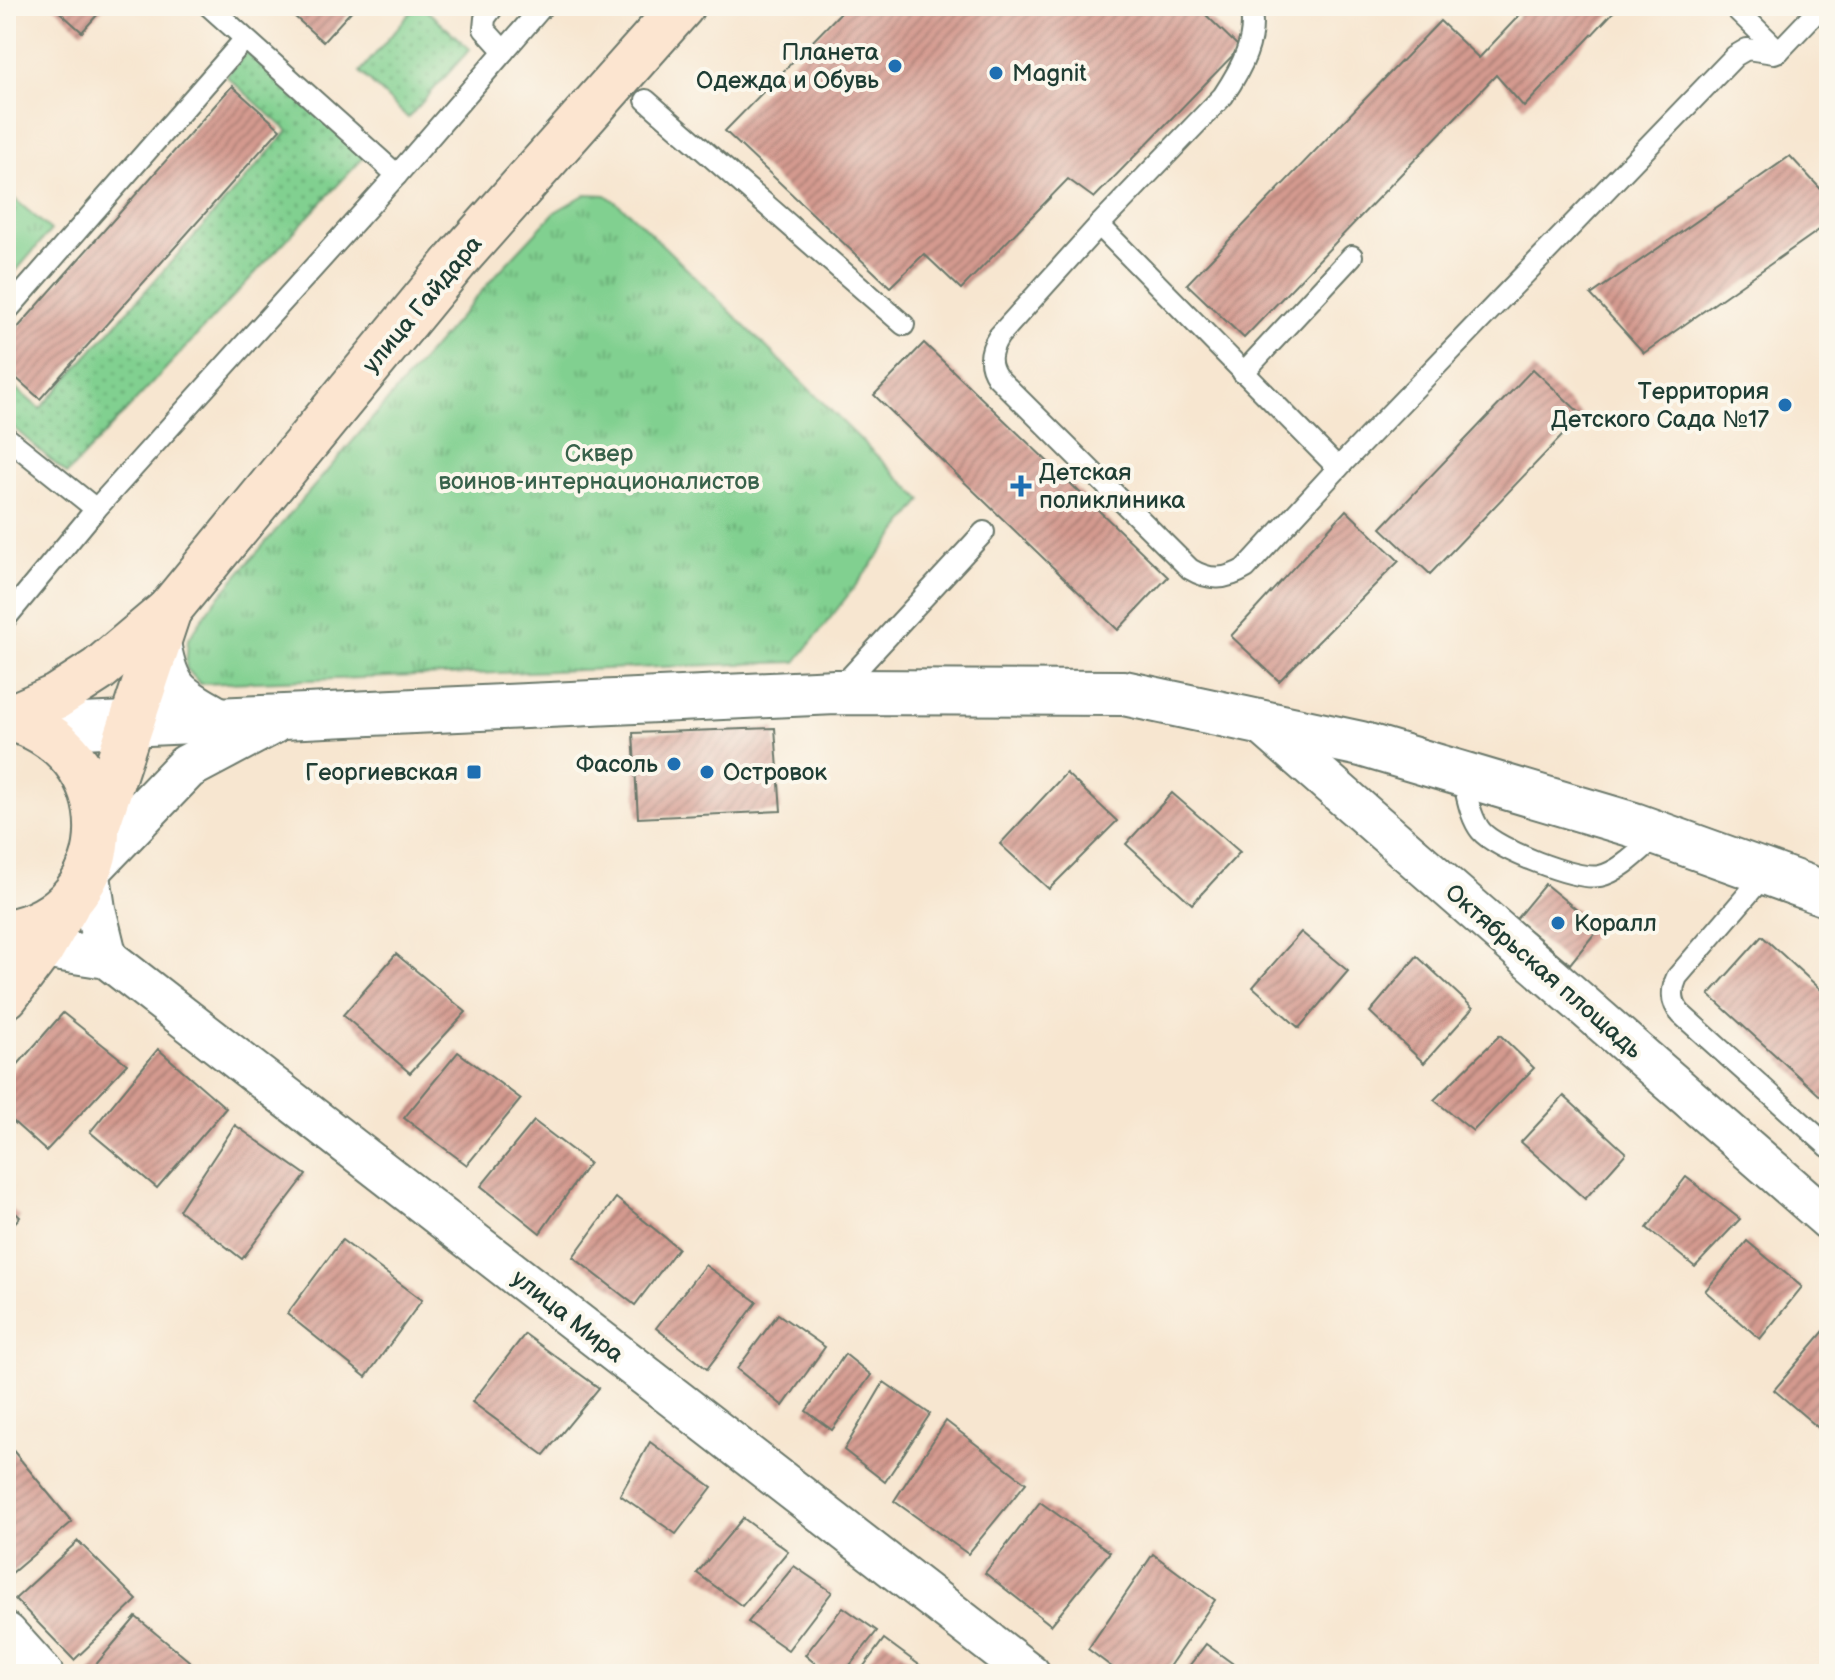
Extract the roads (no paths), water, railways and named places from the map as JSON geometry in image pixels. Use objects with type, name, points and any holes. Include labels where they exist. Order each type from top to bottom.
[{"type":"main road","name":"улица Гайдара","points":[[98,823],[164,629],[455,262],[682,6]]},
{"type":"main road","name":"улица Гайдара","points":[[17,721],[164,629]]},
{"type":"main road","points":[[6,996],[18,939],[54,913],[80,882],[94,854],[98,823],[93,794],[81,767],[63,745],[17,721]]},
{"type":"street","points":[[164,629],[164,676],[173,690],[187,702],[219,720]]},
{"type":"street","points":[[17,721],[131,723],[219,720],[836,692],[1124,693],[1361,744],[1659,834],[1767,872],[1825,887]]},
{"type":"street","points":[[107,958],[95,909],[80,882],[187,767],[282,717]]},
{"type":"street","name":"Октябрьская площадь","points":[[1259,722],[1829,1220]]},
{"type":"street","name":"улица Мира","points":[[18,939],[107,958],[1030,1674]]},
{"type":"street","points":[[6,1633],[43,1674]]},
{"type":"lane","points":[[209,6],[397,175]]},
{"type":"lane","points":[[494,6],[485,18],[484,29],[504,51]]},
{"type":"lane","points":[[6,618],[96,509],[397,175],[543,6]]},
{"type":"lane","points":[[1250,6],[1251,37],[1246,55],[1223,96],[1099,225],[999,336],[992,346],[990,358],[997,377],[1190,569],[1203,576],[1231,577],[1246,568],[1338,468],[1735,56],[1747,49],[1779,51],[1822,6]]},
{"type":"lane","points":[[1733,6],[1779,51]]},
{"type":"lane","points":[[6,312],[245,39]]},
{"type":"lane","points":[[646,100],[904,325]]},
{"type":"lane","points":[[1099,225],[1338,468]]},
{"type":"lane","points":[[1243,373],[1352,256]]},
{"type":"lane","points":[[6,437],[96,509]]},
{"type":"lane","points":[[836,692],[984,532]]},
{"type":"lane","points":[[1461,773],[1473,818],[1487,837],[1575,875],[1598,877],[1609,873],[1659,834]]},
{"type":"lane","points":[[1767,872],[1677,977],[1674,1003],[1681,1014],[1829,1147]]},
{"type":"place","name":"Планета Одежда и Обувь","points":[[895,66]]},
{"type":"place","name":"Magnit","points":[[996,73]]},
{"type":"place","name":"Территория Детского Сада №17","points":[[1785,405]]},
{"type":"place","name":"Детская поликлиника","points":[[1021,486]]},
{"type":"place","name":"Фасоль","points":[[674,764]]},
{"type":"place","name":"Георгиевская","points":[[474,772]]},
{"type":"place","name":"Островок","points":[[707,772]]},
{"type":"place","name":"Коралл","points":[[1558,923]]},
{"type":"park label","name":"Сквер воинов-интернационалистов","points":[[599,467]]}]
